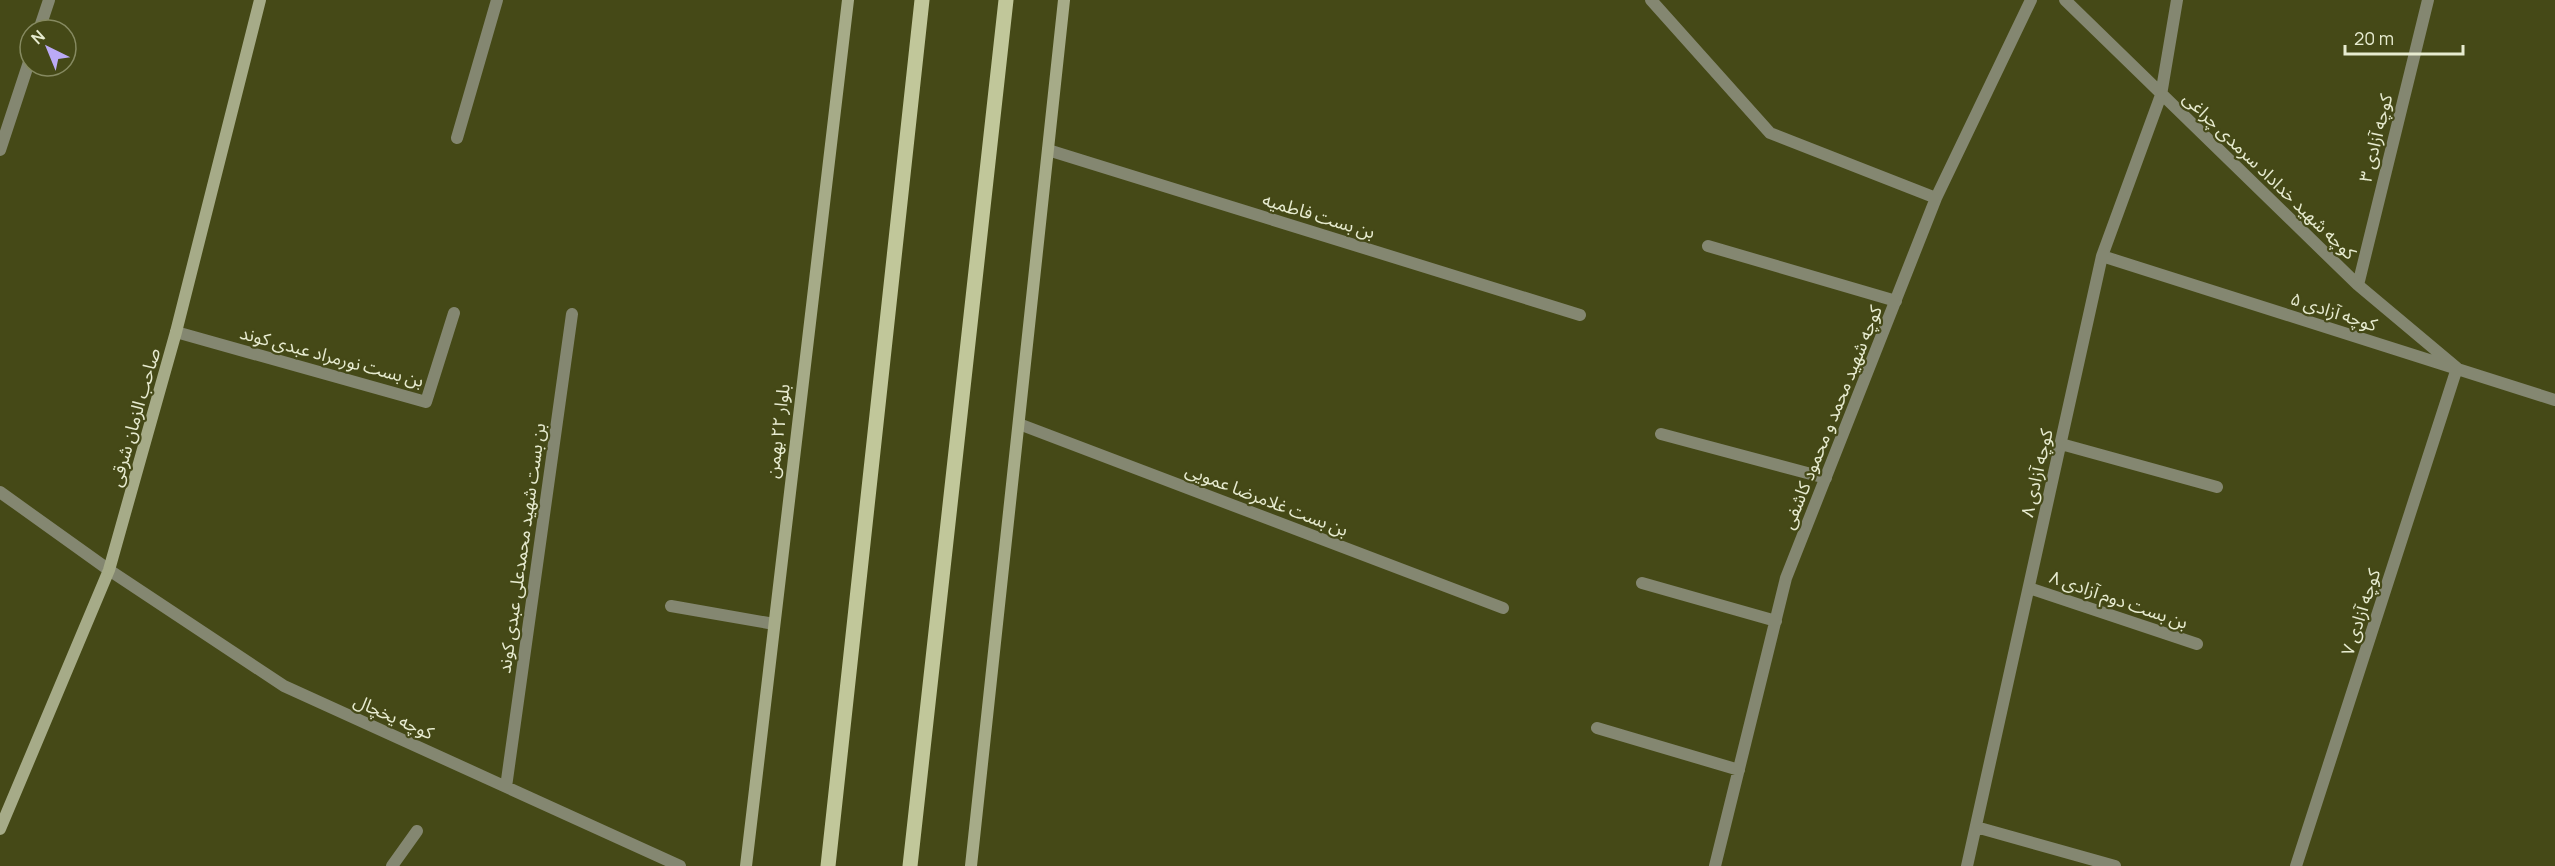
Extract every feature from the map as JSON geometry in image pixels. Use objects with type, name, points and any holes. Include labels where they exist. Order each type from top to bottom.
[{"type":"main road","name":"صاحب الزمان شرقی","points":[[0,829],[109,570],[176,332],[260,0]]},
{"type":"main road","name":"بلوار ۲۲ بهمن","points":[[746,866],[848,0]]},
{"type":"main road","points":[[828,866],[922,0]]},
{"type":"main road","points":[[910,866],[1006,0]]},
{"type":"main road","points":[[971,866],[1064,0]]},
{"type":"street","points":[[43,18],[49,0]]},
{"type":"street","points":[[457,138],[497,0]]},
{"type":"street","points":[[1651,0],[1770,133],[1936,198]]},
{"type":"street","name":"کوچه شهید محمد و محمود کاشفی","points":[[1715,866],[1786,578],[1936,198],[2031,0]]},
{"type":"street","name":"کوچه شهید خداداد سرمدی چراغی","points":[[2065,0],[2160,95],[2358,285],[2457,369]]},
{"type":"street","name":"کوچه آزادی ۸","points":[[1967,866],[2102,256],[2160,95],[2177,0]]},
{"type":"street","name":"کوچه آزادی ۳","points":[[2358,285],[2428,0]]},
{"type":"street","points":[[0,150],[24,78]]},
{"type":"street","name":"بن بست فاطمیه","points":[[1048,150],[1580,315]]},
{"type":"street","points":[[1708,246],[1896,301]]},
{"type":"street","name":"کوچه آزادی ۵","points":[[2102,256],[2555,400]]},
{"type":"street","name":"بن بست نورمراد عبدی کوند","points":[[176,332],[426,402],[454,314]]},
{"type":"street","name":"بن بست شهید محمدعلی عبدی کوند","points":[[506,787],[572,314]]},
{"type":"street","name":"کوچه آزادی ۷","points":[[2296,866],[2457,369]]},
{"type":"street","name":"بن بست غلامرضا عمویی","points":[[1019,424],[1503,608]]},
{"type":"street","points":[[1662,434],[1826,478]]},
{"type":"street","points":[[2061,444],[2217,488]]},
{"type":"street","name":"کوچه یخچال","points":[[0,492],[109,570],[284,686],[680,866]]},
{"type":"street","points":[[1642,583],[1776,621]]},
{"type":"street","name":"بن بست دوم آزادی ۸","points":[[2029,588],[2197,644]]},
{"type":"street","points":[[671,606],[774,624]]},
{"type":"street","points":[[1597,728],[1739,770]]},
{"type":"street","points":[[1976,827],[2115,866]]},
{"type":"street","points":[[392,866],[417,831]]}]
